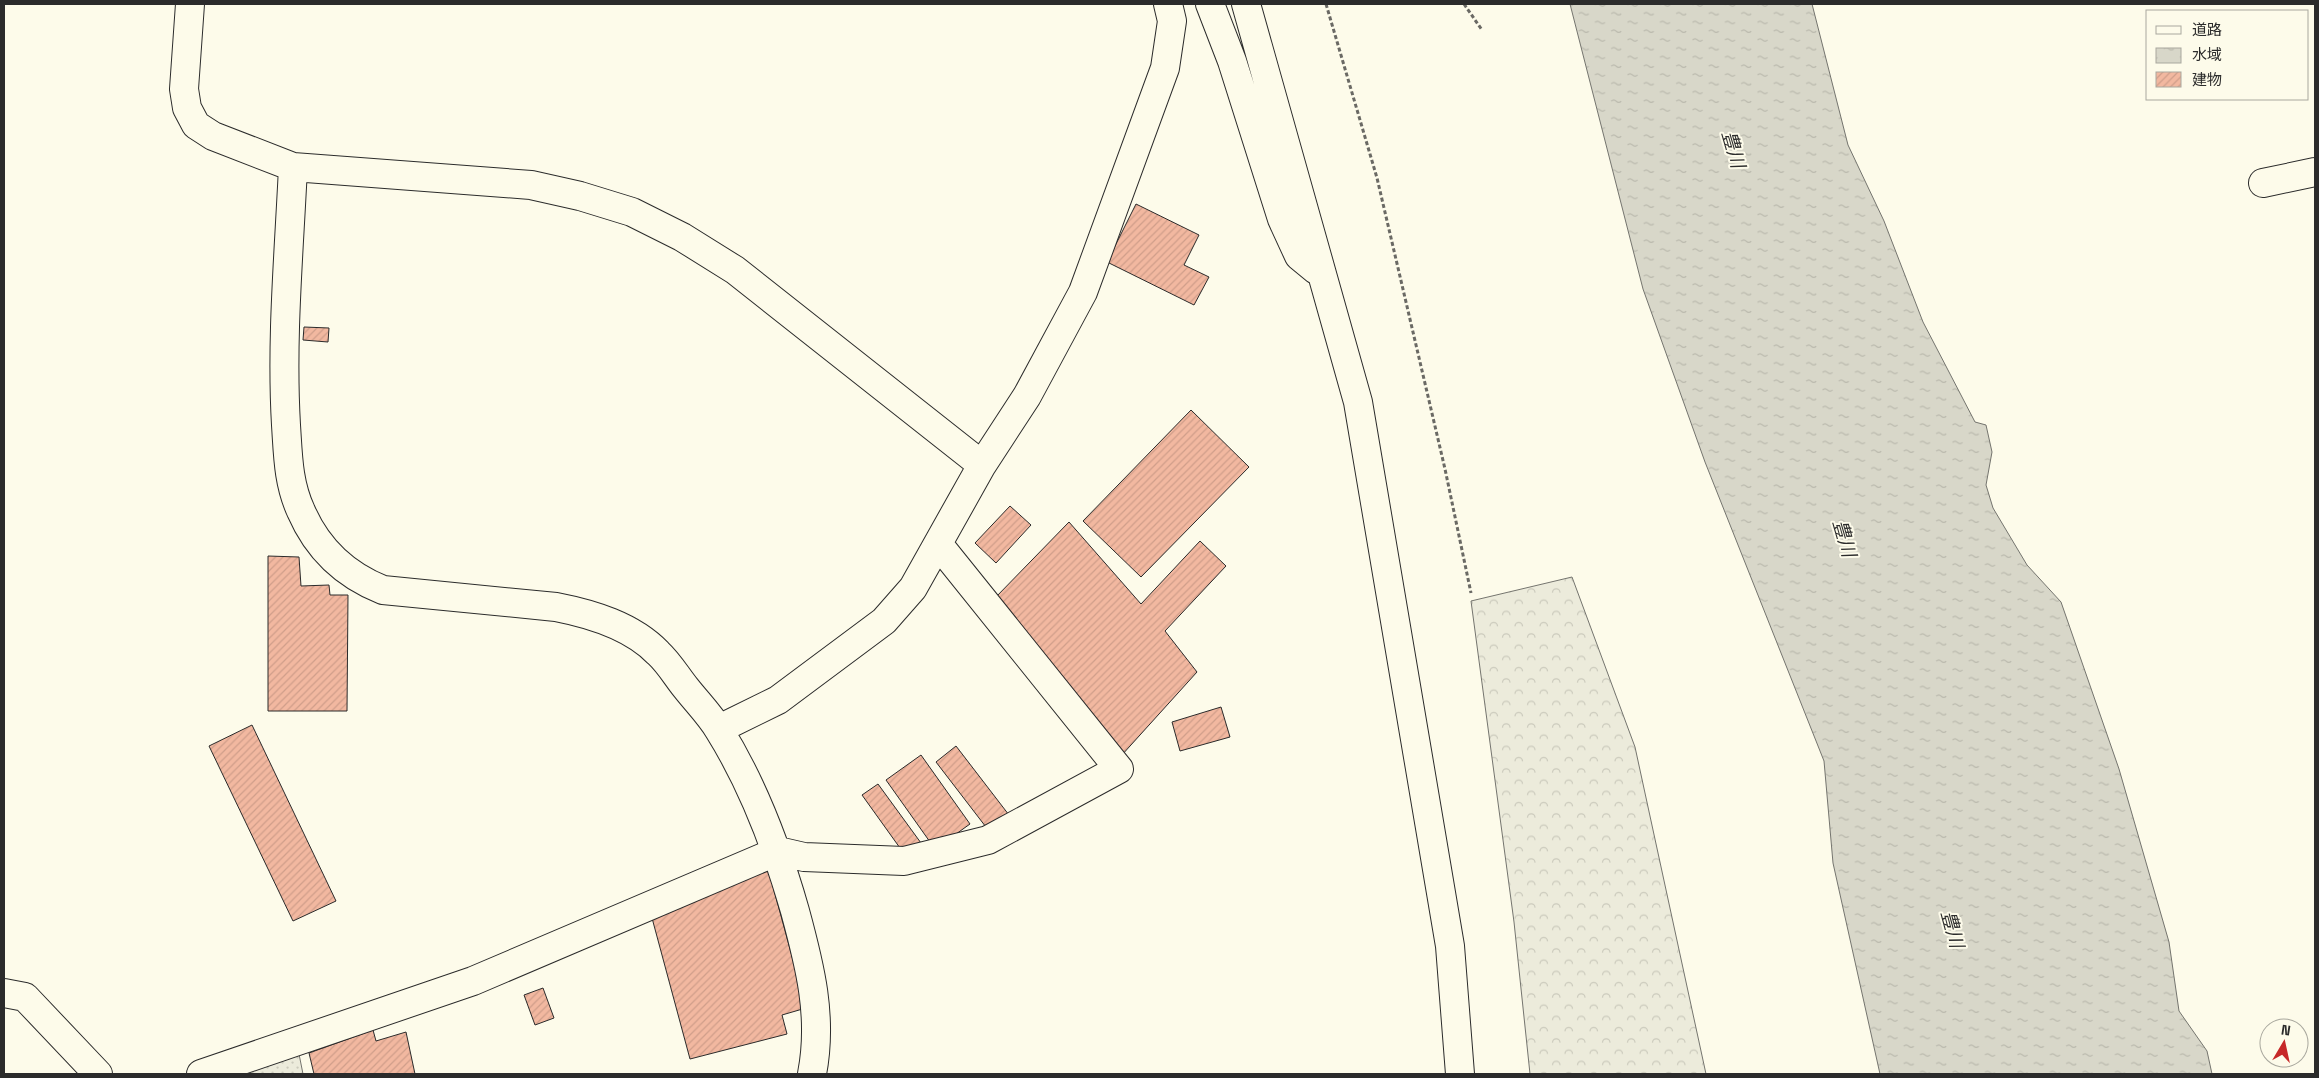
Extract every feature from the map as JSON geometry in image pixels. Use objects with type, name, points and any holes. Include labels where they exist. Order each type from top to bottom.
[{"type":"street","points":[[190,4],[184,89],[187,108],[196,125],[213,136],[293,167],[531,185],[580,196],[632,212],[682,237],[735,270],[982,465]]},
{"type":"street","points":[[718,729],[778,700],[884,621],[914,588],[982,465],[1027,396],[1082,292],[1165,68],[1172,21],[1168,4]]},
{"type":"street","points":[[1210,4],[1232,61],[1282,219],[1299,256],[1322,275]]},
{"type":"street","points":[[1246,4],[1358,402],[1450,946],[1460,1074]]},
{"type":"street","points":[[293,167],[283,372],[290,478],[300,510],[314,536],[340,566],[361,582],[383,590],[556,607],[582,612],[633,633],[658,653],[718,729],[747,782],[778,851],[815,991],[816,1053],[812,1074]]},
{"type":"street","points":[[2263,183],[2315,172]]},
{"type":"street","points":[[201,1074],[473,981],[778,851],[804,857],[904,861],[913,859],[988,840],[1119,769],[939,545]]},
{"type":"street","points":[[4,993],[25,997],[98,1074]]},
{"type":"path","points":[[1326,4],[1377,178],[1445,469],[1471,593]]},
{"type":"path","points":[[1464,4],[1482,30]]},
{"type":"green space","points":[[1572,577],[1635,747],[1706,1074],[1530,1074],[1514,922],[1471,601]]},
{"type":"green space","points":[[299,1054],[303,1074],[238,1074]]},
{"type":"water","name":"豊川","points":[[1570,4],[1812,4],[1848,145],[1884,221],[1923,322],[1975,422],[1986,425],[1992,452],[1986,485],[1993,508],[2027,565],[2061,602],[2119,769],[2169,942],[2179,1011],[2207,1051],[2212,1074],[1880,1074],[1833,863],[1824,761],[1705,462],[1643,289]]},
{"type":"building","points":[[1136,204],[1199,235],[1184,265],[1209,277],[1194,305],[1107,262]]},
{"type":"building","points":[[304,327],[329,328],[328,342],[303,340]]},
{"type":"building","points":[[1191,410],[1249,467],[1141,577],[1083,521]]},
{"type":"building","points":[[1010,506],[1031,525],[996,563],[975,543]]},
{"type":"building","points":[[1069,522],[1141,604],[1200,541],[1226,566],[1165,631],[1197,672],[1121,756],[995,598]]},
{"type":"building","points":[[268,556],[299,557],[301,586],[329,585],[330,595],[348,595],[347,711],[268,711]]},
{"type":"building","points":[[1221,707],[1230,737],[1180,751],[1172,722]]},
{"type":"building","points":[[252,725],[336,901],[293,921],[209,746]]},
{"type":"building","points":[[956,746],[1009,815],[989,831],[936,762]]},
{"type":"building","points":[[921,755],[970,824],[935,849],[886,780]]},
{"type":"building","points":[[878,784],[921,843],[905,855],[862,795]]},
{"type":"building","points":[[768,868],[806,1008],[782,1015],[787,1034],[690,1059],[652,918]]},
{"type":"building","points":[[543,988],[554,1018],[535,1025],[524,995]]},
{"type":"building","points":[[373,1030],[376,1041],[406,1032],[415,1074],[314,1074],[309,1053]]}]
